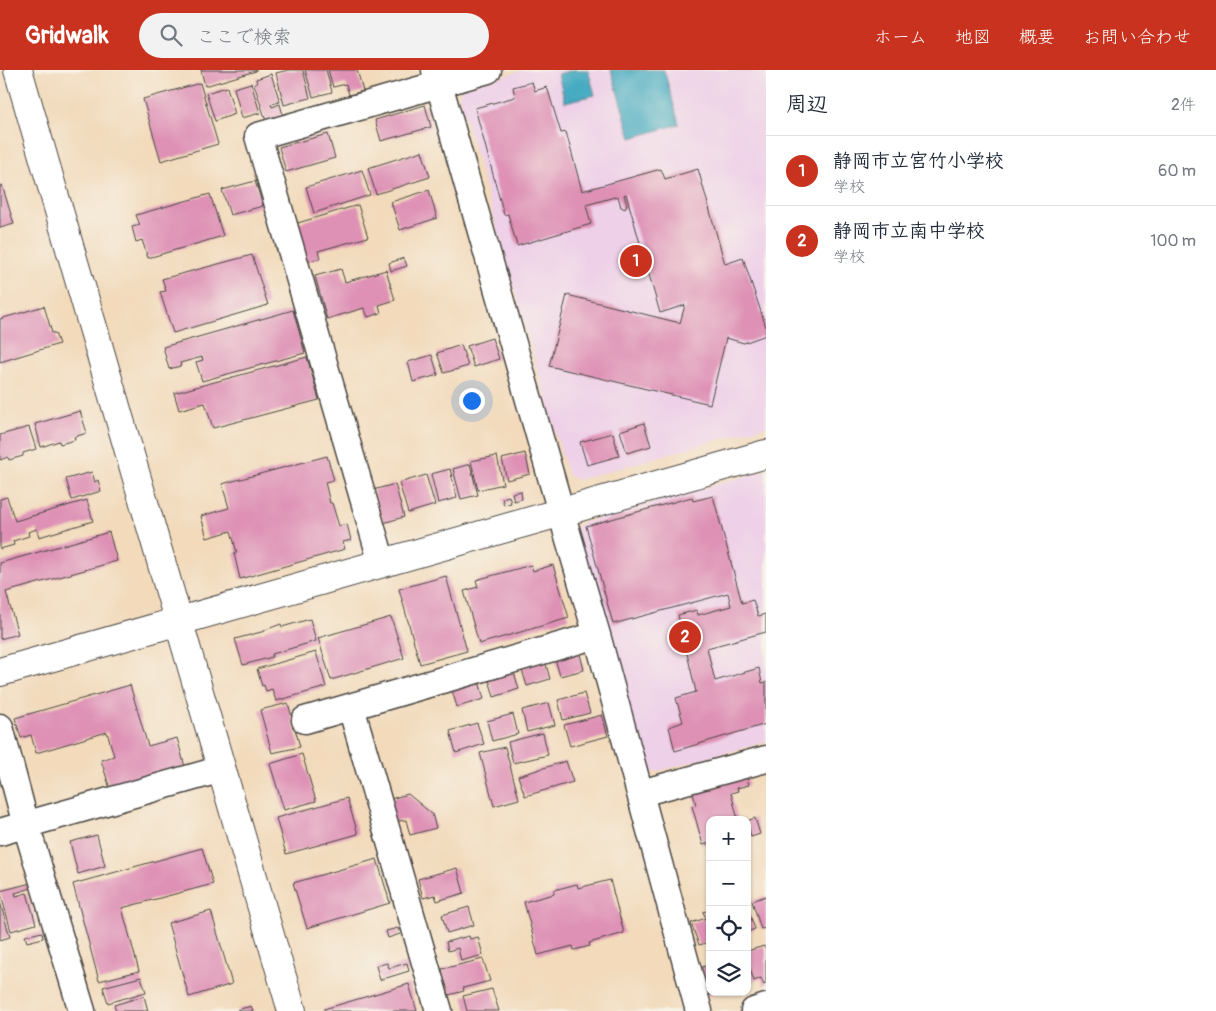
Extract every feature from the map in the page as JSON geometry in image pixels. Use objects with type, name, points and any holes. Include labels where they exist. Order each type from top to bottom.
[{"type":"street","points":[[18,70],[292,1011]]},
{"type":"street","points":[[382,562],[258,136],[437,77],[488,70]]},
{"type":"street","points":[[437,77],[597,635],[699,1011]]},
{"type":"street","points":[[0,672],[766,454]]},
{"type":"street","points":[[305,720],[597,635]]},
{"type":"street","points":[[351,707],[439,1011]]},
{"type":"street","points":[[0,727],[26,825],[82,1011]]},
{"type":"street","points":[[641,793],[766,759]]},
{"type":"street","points":[[0,832],[222,769]]},
{"type":"street","points":[[754,1011],[766,1007]]},
{"type":"shaded area","points":[[523,70],[766,70],[766,426],[578,480],[568,476],[459,96],[462,88]]},
{"type":"shaded area","points":[[766,470],[766,742],[651,773],[642,769],[574,533],[579,524]]},
{"type":"water","points":[[573,70],[588,70],[595,95],[565,102],[558,74]]},
{"type":"water","points":[[611,70],[664,70],[679,124],[631,138]]},
{"type":"building","points":[[201,70],[256,70],[256,71],[205,86]]},
{"type":"building","points":[[288,70],[303,70],[310,98],[284,105],[276,73]]},
{"type":"building","points":[[305,70],[326,70],[332,92],[313,97]]},
{"type":"building","points":[[328,70],[357,70],[363,91],[349,95],[346,84],[333,87]]},
{"type":"building","points":[[271,74],[280,102],[271,104],[272,107],[280,104],[284,119],[266,121],[254,84],[257,83],[256,79]]},
{"type":"building","points":[[532,82],[535,91],[547,87],[561,133],[566,132],[582,191],[661,169],[665,179],[698,169],[725,264],[743,258],[766,327],[766,335],[744,343],[726,338],[710,404],[549,366],[567,295],[680,323],[685,305],[660,313],[626,194],[624,195],[627,205],[625,209],[621,207],[618,196],[586,205],[591,224],[517,246],[508,214],[504,215],[475,108],[515,97],[513,87]]},
{"type":"building","points":[[200,83],[218,144],[161,161],[143,99]]},
{"type":"building","points":[[251,83],[260,113],[242,118],[234,88]]},
{"type":"building","points":[[227,87],[235,114],[215,121],[206,93]]},
{"type":"building","points":[[425,105],[431,127],[381,141],[375,120]]},
{"type":"building","points":[[328,134],[335,158],[286,172],[279,147]]},
{"type":"building","points":[[422,151],[430,177],[376,194],[368,168]]},
{"type":"building","points":[[362,170],[370,195],[314,213],[306,187]]},
{"type":"building","points":[[255,181],[263,206],[230,215],[222,190]]},
{"type":"building","points":[[2,185],[14,224],[0,228],[0,186]]},
{"type":"building","points":[[429,190],[437,218],[400,230],[391,202]]},
{"type":"building","points":[[210,194],[223,236],[148,258],[142,240],[136,242],[132,227],[140,225],[136,215]]},
{"type":"building","points":[[358,205],[368,237],[318,251],[320,258],[303,263],[291,225]]},
{"type":"building","points":[[252,255],[268,305],[173,333],[160,292],[166,291],[162,279]]},
{"type":"building","points":[[404,258],[407,266],[391,271],[389,263]]},
{"type":"building","points":[[341,269],[345,282],[386,270],[395,300],[379,305],[381,313],[368,317],[364,308],[327,319],[315,276]]},
{"type":"building","points":[[44,306],[52,333],[55,333],[59,344],[0,362],[0,319]]},
{"type":"building","points":[[293,310],[305,353],[202,381],[196,362],[203,360],[202,357],[180,363],[181,366],[169,369],[163,347]]},
{"type":"building","points":[[492,338],[499,359],[474,367],[467,346]]},
{"type":"building","points":[[461,345],[468,366],[444,373],[437,353]]},
{"type":"building","points":[[432,355],[438,375],[413,382],[408,362]]},
{"type":"building","points":[[307,357],[319,400],[213,428],[205,403],[179,410],[174,393]]},
{"type":"building","points":[[80,411],[87,433],[74,437],[75,440],[60,444],[59,441],[41,447],[35,424]]},
{"type":"building","points":[[644,423],[651,446],[627,453],[620,431]]},
{"type":"building","points":[[29,427],[36,449],[23,453],[23,456],[9,460],[8,457],[0,460],[0,435]]},
{"type":"building","points":[[613,433],[619,456],[587,465],[580,442]]},
{"type":"building","points":[[525,453],[530,474],[507,480],[502,459]]},
{"type":"building","points":[[327,456],[334,480],[325,482],[330,503],[332,503],[339,526],[347,524],[351,540],[343,542],[345,549],[240,579],[234,553],[237,553],[231,531],[207,538],[201,516],[229,508],[222,484]]},
{"type":"building","points":[[497,456],[503,484],[478,490],[471,461]]},
{"type":"building","points":[[470,464],[478,495],[461,499],[453,469]]},
{"type":"building","points":[[450,469],[457,498],[438,503],[431,474]]},
{"type":"building","points":[[92,472],[95,482],[98,480],[101,491],[72,500],[66,479]]},
{"type":"building","points":[[426,475],[435,505],[408,513],[399,483]]},
{"type":"building","points":[[395,484],[404,517],[383,523],[373,490]]},
{"type":"building","points":[[521,491],[522,499],[514,501],[512,493]]},
{"type":"building","points":[[509,496],[511,503],[504,505],[502,498]]},
{"type":"building","points":[[713,496],[742,603],[753,600],[758,616],[766,614],[766,632],[707,648],[715,681],[759,668],[762,683],[766,682],[766,724],[675,751],[669,727],[683,722],[676,698],[696,692],[678,615],[697,610],[698,615],[731,606],[728,593],[613,624],[586,526],[692,497],[693,501]]},
{"type":"building","points":[[7,497],[15,521],[87,500],[93,521],[39,537],[37,529],[28,532],[29,536],[13,541],[14,545],[0,549],[0,499]]},
{"type":"building","points":[[109,532],[117,561],[6,592],[18,634],[0,639],[0,563]]},
{"type":"building","points":[[531,565],[533,571],[553,565],[569,618],[479,644],[464,591],[478,587],[476,580]]},
{"type":"building","points":[[446,576],[467,651],[420,664],[399,589]]},
{"type":"building","points":[[391,617],[404,658],[331,680],[318,638]]},
{"type":"building","points":[[310,619],[316,641],[243,665],[235,639],[265,631],[281,624],[282,627]]},
{"type":"building","points":[[579,650],[584,670],[560,676],[554,655]]},
{"type":"building","points":[[316,652],[326,687],[276,701],[272,689],[266,691],[264,685],[262,686],[257,669]]},
{"type":"building","points":[[545,661],[550,679],[527,686],[521,667]]},
{"type":"building","points":[[513,669],[519,689],[494,697],[488,676]]},
{"type":"building","points":[[478,678],[484,699],[457,707],[451,687]]},
{"type":"building","points":[[130,685],[148,746],[177,738],[187,774],[112,795],[101,760],[114,756],[107,732],[36,753],[31,735],[21,738],[15,718]]},
{"type":"building","points":[[584,693],[590,713],[563,720],[558,700]]},
{"type":"building","points":[[288,703],[300,747],[272,753],[260,710]]},
{"type":"building","points":[[549,703],[555,725],[527,732],[522,710]]},
{"type":"building","points":[[513,714],[518,734],[492,741],[487,721]]},
{"type":"building","points":[[602,715],[608,736],[570,746],[564,725]]},
{"type":"building","points":[[477,723],[484,744],[456,753],[450,731]]},
{"type":"building","points":[[543,733],[548,755],[513,763],[508,742]]},
{"type":"building","points":[[505,747],[519,799],[494,806],[480,753]]},
{"type":"building","points":[[302,754],[316,801],[284,810],[270,764]]},
{"type":"building","points":[[566,761],[573,782],[525,796],[518,776]]},
{"type":"building","points":[[746,774],[749,785],[737,788],[738,791],[731,793],[737,816],[706,816],[706,844],[703,845],[692,806],[696,805],[692,789]]},
{"type":"building","points":[[408,794],[432,814],[436,828],[410,835],[406,820],[392,822],[387,800]]},
{"type":"building","points":[[347,798],[358,834],[286,854],[276,818]]},
{"type":"building","points":[[755,818],[760,834],[751,837],[751,820]]},
{"type":"building","points":[[97,835],[105,866],[78,874],[70,842]]},
{"type":"building","points":[[202,848],[213,884],[122,908],[139,971],[99,981],[73,884]]},
{"type":"building","points":[[377,859],[390,903],[307,928],[293,883]]},
{"type":"building","points":[[457,868],[464,893],[437,901],[435,895],[423,898],[418,879]]},
{"type":"building","points":[[610,880],[624,933],[589,943],[590,946],[574,950],[573,946],[538,955],[524,902],[554,894],[554,890],[577,884],[578,888]]},
{"type":"building","points":[[31,883],[32,888],[15,893],[16,896],[27,893],[36,924],[11,931],[0,891]]},
{"type":"building","points":[[766,896],[766,928],[761,929],[752,901]]},
{"type":"building","points":[[0,902],[10,937],[0,940]]},
{"type":"building","points":[[469,907],[474,925],[447,933],[442,915]]},
{"type":"building","points":[[211,911],[232,984],[189,997],[168,923]]},
{"type":"building","points":[[706,918],[706,943],[699,945],[691,923]]},
{"type":"building","points":[[751,918],[755,929],[751,930]]},
{"type":"building","points":[[398,928],[400,934],[388,938],[386,931]]},
{"type":"building","points":[[42,932],[43,938],[27,942],[25,936]]},
{"type":"building","points":[[469,936],[470,939],[478,937],[483,955],[461,961],[458,948],[448,951],[446,942]]},
{"type":"building","points":[[764,946],[766,950],[766,984],[764,985],[761,978],[754,981],[751,972],[751,950]]},
{"type":"building","points":[[483,959],[490,981],[463,988],[464,991],[449,995],[445,982],[441,983],[439,975],[443,974],[442,969]]},
{"type":"building","points":[[387,963],[389,968],[407,963],[409,971],[380,980],[376,966]]},
{"type":"building","points":[[706,966],[706,988],[700,968]]},
{"type":"building","points":[[141,977],[146,992],[108,1003],[103,987]]},
{"type":"building","points":[[409,984],[417,1011],[325,1011],[324,1009]]},
{"type":"building","points":[[492,989],[499,1011],[467,1011],[463,996]]},
{"type":"building","points":[[144,996],[148,1011],[116,1011],[114,1005]]},
{"type":"building","points":[[251,1006],[253,1011],[237,1011],[237,1010]]},
{"type":"place","name":"静岡市立宮竹小学校","points":[[636,261]]},
{"type":"place","name":"静岡市立南中学校","points":[[685,637]]}]
